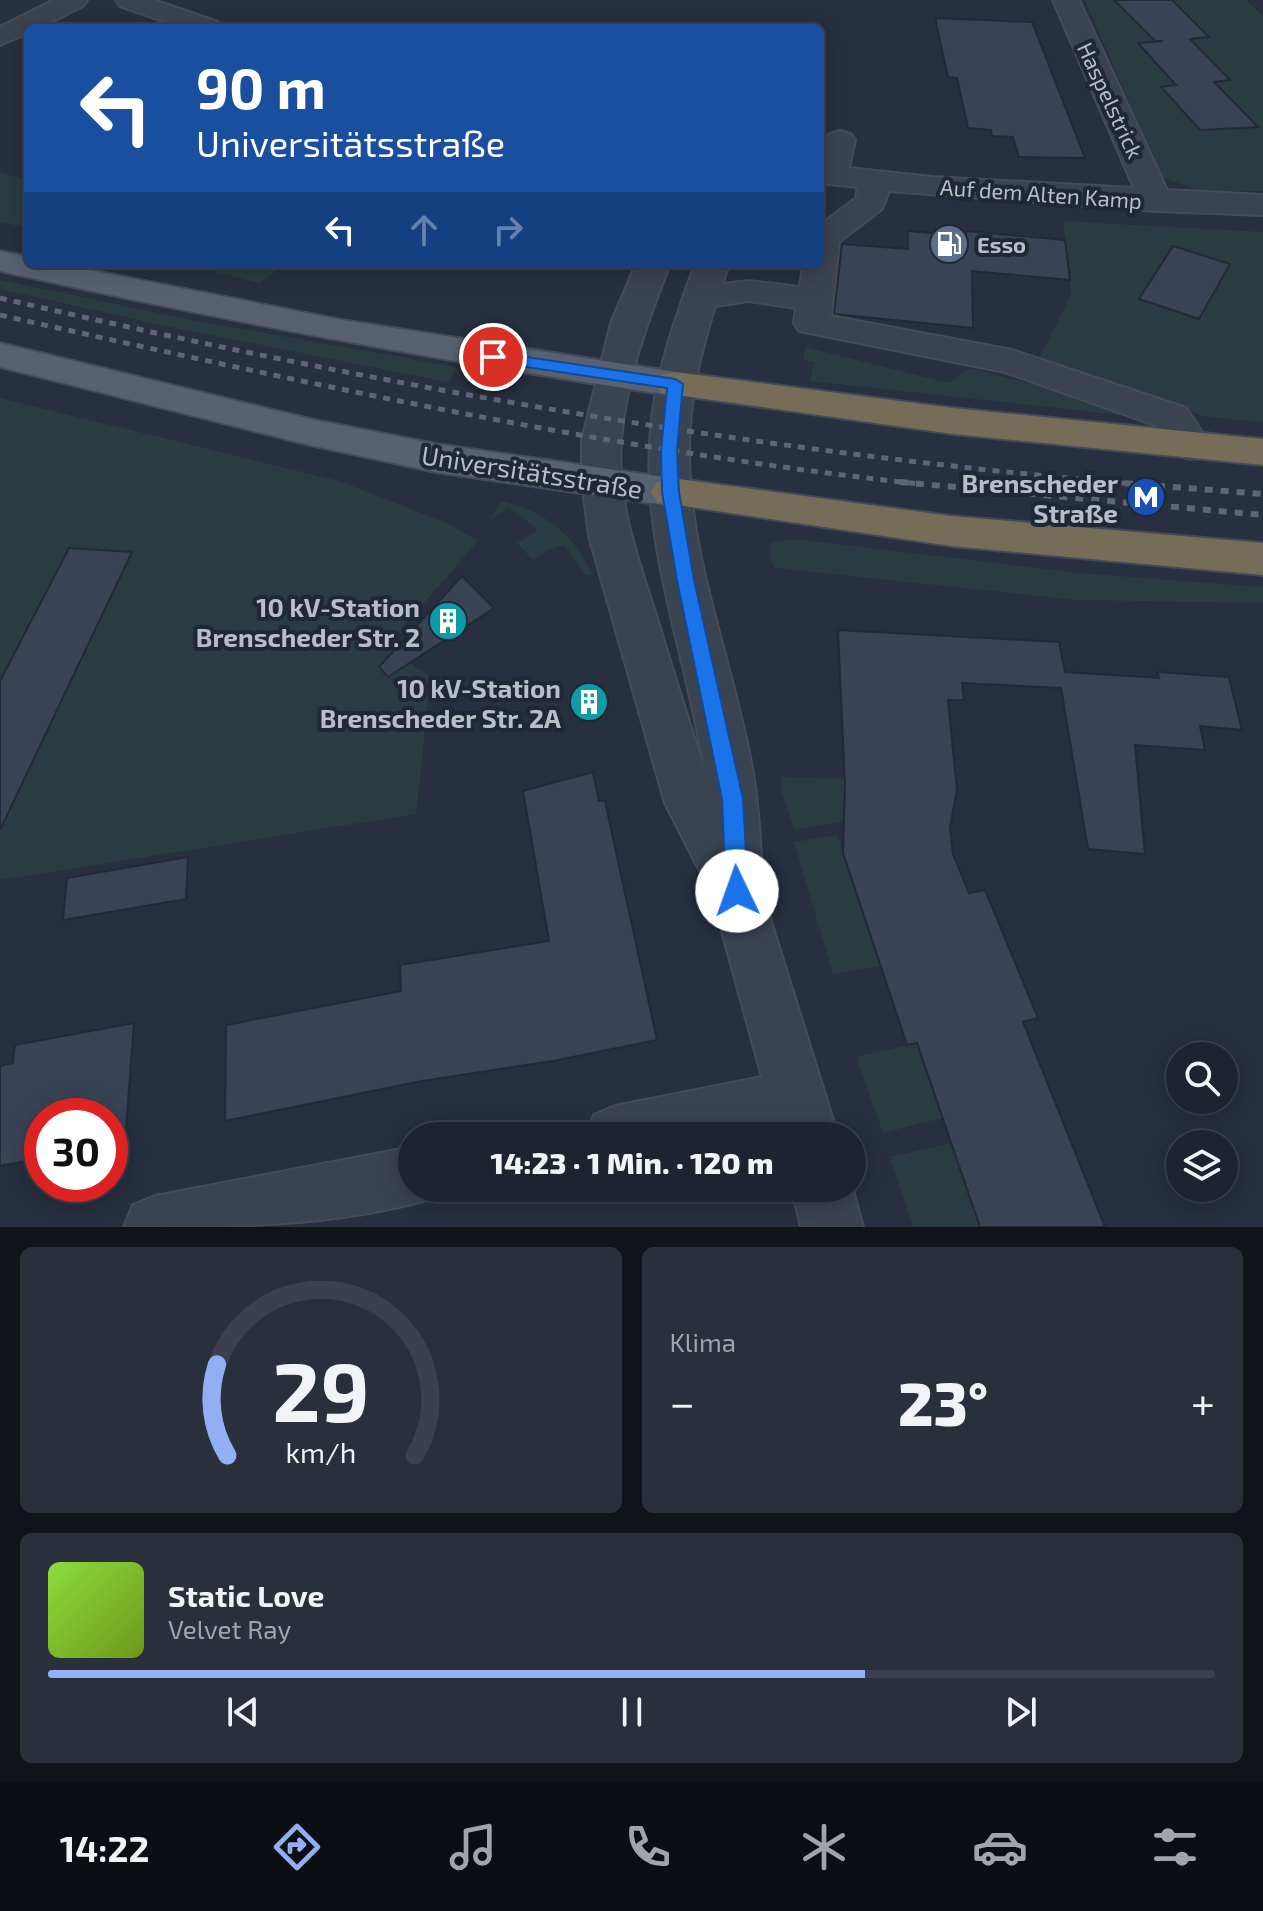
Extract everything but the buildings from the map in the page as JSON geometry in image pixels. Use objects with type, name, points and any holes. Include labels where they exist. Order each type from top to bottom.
[{"type":"highway","points":[[675,384],[953,421],[1263,452]]},
{"type":"highway","name":"Universitätsstraße","points":[[671,492],[951,531],[1263,559]]},
{"type":"main road","points":[[0,261],[24,266]]},
{"type":"main road","points":[[31,268],[164,298],[675,384]]},
{"type":"main road","name":"Universitätsstraße","points":[[0,355],[310,432],[436,458],[671,492]]},
{"type":"street","points":[[26,24],[74,0]]},
{"type":"street","points":[[129,0],[197,24]]},
{"type":"street","name":"Haspelstrick","points":[[1066,0],[1156,201]]},
{"type":"street","points":[[0,37],[24,25]]},
{"type":"street","points":[[826,175],[840,140]]},
{"type":"street","name":"Auf dem Alten Kamp","points":[[826,175],[1156,201],[1263,205]]},
{"type":"street","points":[[824,237],[871,202],[875,180]]},
{"type":"street","points":[[651,268],[629,323],[614,376],[601,440],[602,482],[610,536],[622,583],[690,803],[737,891],[803,1118],[761,1122]]},
{"type":"street","points":[[819,268],[812,323],[1012,362],[1172,417],[1191,446]]},
{"type":"street","points":[[737,891],[733,799],[685,580],[671,492],[669,451],[675,384],[706,280],[749,291],[815,300]]},
{"type":"street","points":[[155,1227],[398,1180]]},
{"type":"street","points":[[826,1202],[832,1227]]},
{"type":"green space","points":[[1085,0],[1246,0],[1263,16],[1263,191],[1200,191],[1161,177]]},
{"type":"green space","points":[[0,173],[24,179],[24,227],[0,222]]},
{"type":"green space","points":[[1063,221],[1263,232],[1263,422],[1207,417],[1038,361],[1071,294]]},
{"type":"green space","points":[[197,268],[280,268],[260,283]]},
{"type":"green space","points":[[0,280],[197,321],[457,367],[448,382],[170,327],[0,289]]},
{"type":"green space","points":[[806,347],[949,383],[970,368],[1094,400],[1121,415],[810,381],[814,362],[803,360]]},
{"type":"green space","points":[[0,398],[339,481],[447,523],[478,541],[386,647],[431,677],[416,814],[0,880]]},
{"type":"green space","points":[[501,501],[531,511],[556,526],[577,548],[593,575],[585,574],[564,545],[548,550],[533,560],[517,543],[538,530],[509,507],[490,520]]},
{"type":"green space","points":[[796,539],[1079,573],[1263,587],[1263,603],[1078,600],[775,568],[770,558],[771,543]]},
{"type":"green space","points":[[782,777],[845,779],[845,822],[794,829],[781,789]]},
{"type":"green space","points":[[837,835],[881,966],[833,974],[794,842]]},
{"type":"green space","points":[[917,1043],[942,1118],[883,1133],[856,1057]]},
{"type":"green space","points":[[951,1143],[980,1227],[913,1227],[890,1157]]},
{"type":"railway","points":[[0,298],[281,359],[563,411],[847,453],[1126,483]]},
{"type":"railway","points":[[0,315],[342,389],[572,434],[803,470],[910,483]]},
{"type":"railway","points":[[900,482],[910,483]]},
{"type":"railway","points":[[1109,482],[1126,483]]},
{"type":"railway","points":[[910,483],[1263,515]]},
{"type":"railway","points":[[910,483],[919,484]]},
{"type":"railway","points":[[1126,483],[1263,494]]},
{"type":"railway","points":[[1126,483],[1133,484]]},
{"type":"place","name":"Esso","points":[[949,244]]},
{"type":"place","name":"Brenscheder Straße","points":[[1146,497]]},
{"type":"place","name":"10 kV-Station Brenscheder Str. 2","points":[[448,621]]},
{"type":"place","name":"10 kV-Station Brenscheder Str. 2A","points":[[589,702]]},
{"type":"route","points":[[493,357],[675,384],[669,451],[671,492],[685,580],[733,799],[737,891]]}]
